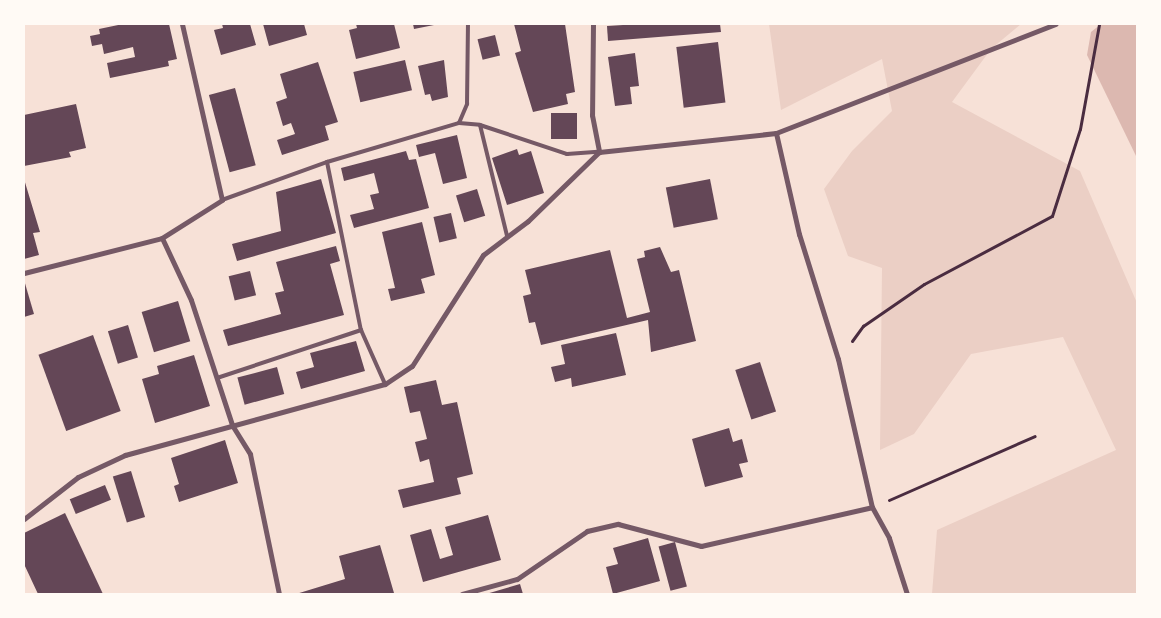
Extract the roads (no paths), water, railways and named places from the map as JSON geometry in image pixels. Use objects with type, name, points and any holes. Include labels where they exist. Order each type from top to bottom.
[{"type":"street","points":[[24,273],[162,238],[222,200],[182,24]]},
{"type":"street","points":[[592,24],[592,115],[599,152]]},
{"type":"street","points":[[24,519],[78,478],[125,455],[385,384],[412,366],[483,255],[507,236],[599,152],[776,133],[1056,24]]},
{"type":"street","points":[[776,133],[799,234],[838,360],[872,507],[889,538],[907,594]]},
{"type":"street","points":[[162,238],[191,300],[232,426],[250,454],[260,486],[278,594]]},
{"type":"street","points":[[462,594],[517,579],[587,531],[618,524],[701,546],[872,507]]},
{"type":"lane","points":[[459,123],[467,104],[468,24]]},
{"type":"lane","points":[[222,200],[327,162],[459,123],[480,126],[567,154],[599,152]]},
{"type":"lane","points":[[480,126],[507,236]]},
{"type":"lane","points":[[327,162],[361,330],[385,384]]},
{"type":"lane","points":[[217,378],[361,330]]}]
